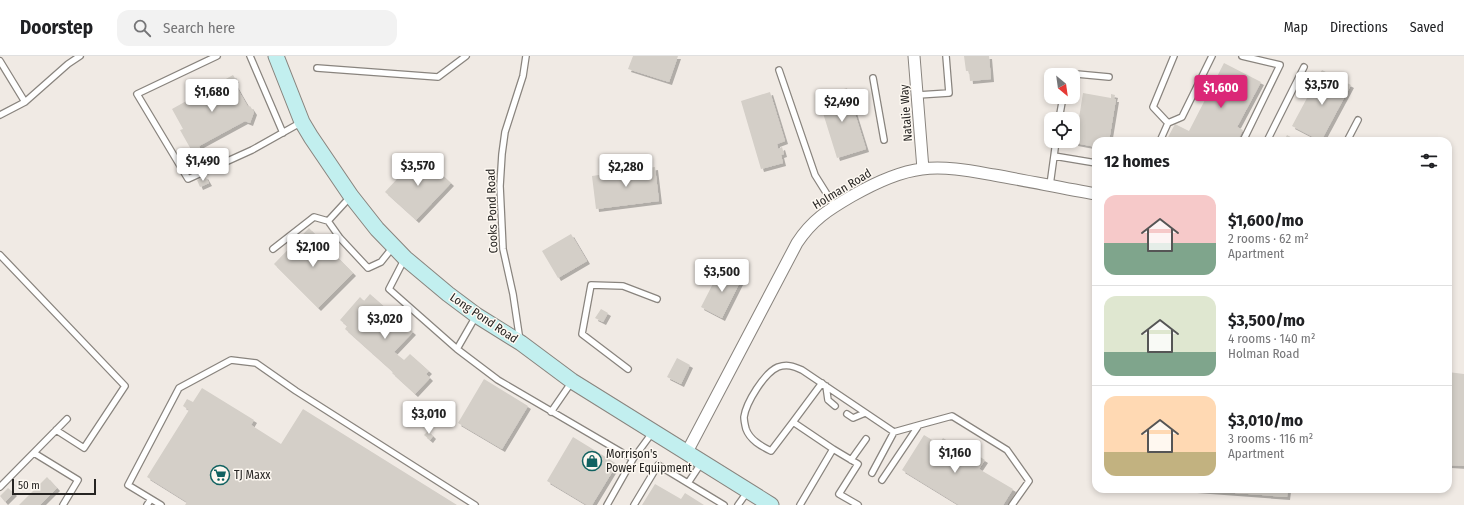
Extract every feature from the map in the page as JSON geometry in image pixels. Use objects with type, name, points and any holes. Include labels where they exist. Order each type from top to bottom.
[{"type":"street","name":"Long Pond Road","points":[[276,56],[302,122],[311,137],[351,196],[377,229],[405,258],[476,315],[521,343],[572,381],[771,505]]},
{"type":"street","name":"Natalie Way","points":[[914,56],[923,169]]},
{"type":"street","name":"Holman Road","points":[[687,452],[792,253],[809,226],[835,207],[882,180],[902,173],[923,169],[940,168],[973,171],[1092,193]]},
{"type":"lane","points":[[0,115],[25,102],[68,64],[80,56]]},
{"type":"lane","points":[[217,56],[137,94],[188,179],[252,150],[302,122]]},
{"type":"lane","points":[[250,56],[283,133]]},
{"type":"lane","points":[[316,68],[438,77],[466,56]]},
{"type":"lane","name":"Cooks Pond Road","points":[[521,343],[513,294],[503,249],[500,186],[505,132],[523,76],[526,56]]},
{"type":"lane","points":[[918,95],[949,93],[946,56]]},
{"type":"lane","points":[[1168,123],[1153,107],[1174,56]]},
{"type":"lane","points":[[1162,137],[1168,123],[1182,117],[1212,56]]},
{"type":"lane","points":[[1242,56],[1280,65],[1245,137]]},
{"type":"lane","points":[[0,61],[25,102]]},
{"type":"lane","points":[[1269,137],[1304,67]]},
{"type":"lane","points":[[779,70],[815,175],[835,207]]},
{"type":"lane","points":[[1080,74],[1109,77]]},
{"type":"lane","points":[[873,78],[884,140]]},
{"type":"lane","points":[[1349,137],[1358,120]]},
{"type":"lane","points":[[1050,185],[1055,148]]},
{"type":"lane","points":[[1054,156],[1092,162]]},
{"type":"lane","points":[[328,221],[351,196]]},
{"type":"lane","points":[[273,249],[314,217],[328,221],[340,238],[368,268],[381,262],[393,247]]},
{"type":"lane","points":[[0,255],[125,386],[84,448],[56,430]]},
{"type":"lane","points":[[405,258],[389,289],[457,349],[498,380],[633,458]]},
{"type":"lane","points":[[628,369],[582,334],[591,285],[623,286],[657,299]]},
{"type":"lane","points":[[457,349],[476,315]]},
{"type":"lane","points":[[161,505],[128,485],[179,388],[230,360],[256,363],[296,391],[475,505]]},
{"type":"lane","points":[[824,385],[771,451],[756,443],[747,430],[744,418],[747,405],[767,375],[776,368],[792,366],[824,385],[894,432]]},
{"type":"lane","points":[[551,412],[572,381]]},
{"type":"lane","points":[[824,385],[828,400],[835,406]]},
{"type":"lane","points":[[847,414],[853,418],[865,413]]},
{"type":"lane","points":[[872,473],[894,432],[952,416],[1007,450],[1029,481],[1012,505]]},
{"type":"lane","points":[[0,486],[67,419]]},
{"type":"lane","points":[[793,422],[858,464],[839,494],[858,505]]},
{"type":"lane","points":[[882,480],[919,425]]},
{"type":"lane","points":[[607,505],[633,458],[653,432]]},
{"type":"lane","points":[[851,460],[866,438]]},
{"type":"lane","points":[[800,505],[833,449]]},
{"type":"lane","points":[[34,453],[78,480],[63,505]]},
{"type":"lane","points":[[688,483],[702,462]]},
{"type":"lane","points":[[634,505],[658,465],[724,505]]},
{"type":"lane","points":[[738,505],[748,491]]},
{"type":"lane","points":[[147,505],[151,499]]},
{"type":"building","points":[[633,56],[678,56],[669,82],[628,69]]},
{"type":"building","points":[[964,56],[989,56],[991,79],[970,81],[969,71],[966,71]]},
{"type":"building","points":[[1224,63],[1261,82],[1237,127],[1243,130],[1239,137],[1168,137],[1175,124],[1189,131]]},
{"type":"building","points":[[1322,70],[1351,85],[1323,137],[1313,137],[1292,126]]},
{"type":"building","points":[[233,75],[236,80],[233,81],[248,107],[250,106],[254,112],[250,123],[245,121],[199,146],[200,148],[193,153],[180,130],[183,129],[172,109]]},
{"type":"building","points":[[847,88],[866,149],[837,158],[818,97]]},
{"type":"building","points":[[770,92],[785,141],[777,144],[778,149],[782,147],[784,154],[781,155],[783,163],[761,169],[741,101]]},
{"type":"building","points":[[1083,93],[1111,98],[1111,94],[1115,95],[1114,99],[1116,99],[1110,137],[1092,137],[1092,146],[1080,144],[1080,112]]},
{"type":"building","points":[[420,154],[451,183],[416,220],[385,192]]},
{"type":"building","points":[[655,167],[659,201],[596,209],[592,176]]},
{"type":"building","points":[[205,176],[209,183],[200,187],[197,180]]},
{"type":"building","points":[[309,228],[353,273],[318,308],[274,264]]},
{"type":"building","points":[[571,234],[587,261],[558,278],[542,251]]},
{"type":"building","points":[[721,268],[742,278],[722,318],[701,307]]},
{"type":"building","points":[[370,294],[413,332],[394,352],[404,360],[410,354],[429,371],[426,374],[430,378],[415,394],[345,329],[347,326],[340,320],[360,297],[364,301]]},
{"type":"building","points":[[601,309],[608,313],[603,322],[595,318]]},
{"type":"building","points":[[677,358],[690,365],[681,384],[667,377]]},
{"type":"building","points":[[1452,372],[1464,374],[1464,466],[1452,465]]},
{"type":"building","points":[[484,379],[528,406],[502,449],[458,423]]},
{"type":"building","points":[[202,388],[254,420],[251,425],[281,444],[303,409],[457,505],[185,505],[187,502],[147,477],[189,410],[183,406],[187,399],[193,402]]},
{"type":"building","points":[[428,431],[433,436],[430,440],[424,435]]},
{"type":"building","points":[[924,435],[939,444],[943,438],[951,443],[953,440],[985,460],[979,469],[1013,489],[1003,505],[959,505],[902,470]]},
{"type":"building","points":[[573,437],[617,464],[592,505],[587,505],[547,481]]},
{"type":"building","points":[[47,477],[57,488],[40,505],[19,505]]},
{"type":"building","points":[[655,484],[681,499],[685,493],[704,505],[642,505]]},
{"type":"building","points":[[8,488],[14,493],[5,502],[0,496]]},
{"type":"building","points":[[1234,493],[1288,493],[1287,497]]},
{"type":"place","name":"Morrison's Power Equipment","points":[[592,461]]},
{"type":"place","name":"TJ Maxx","points":[[220,475]]}]
